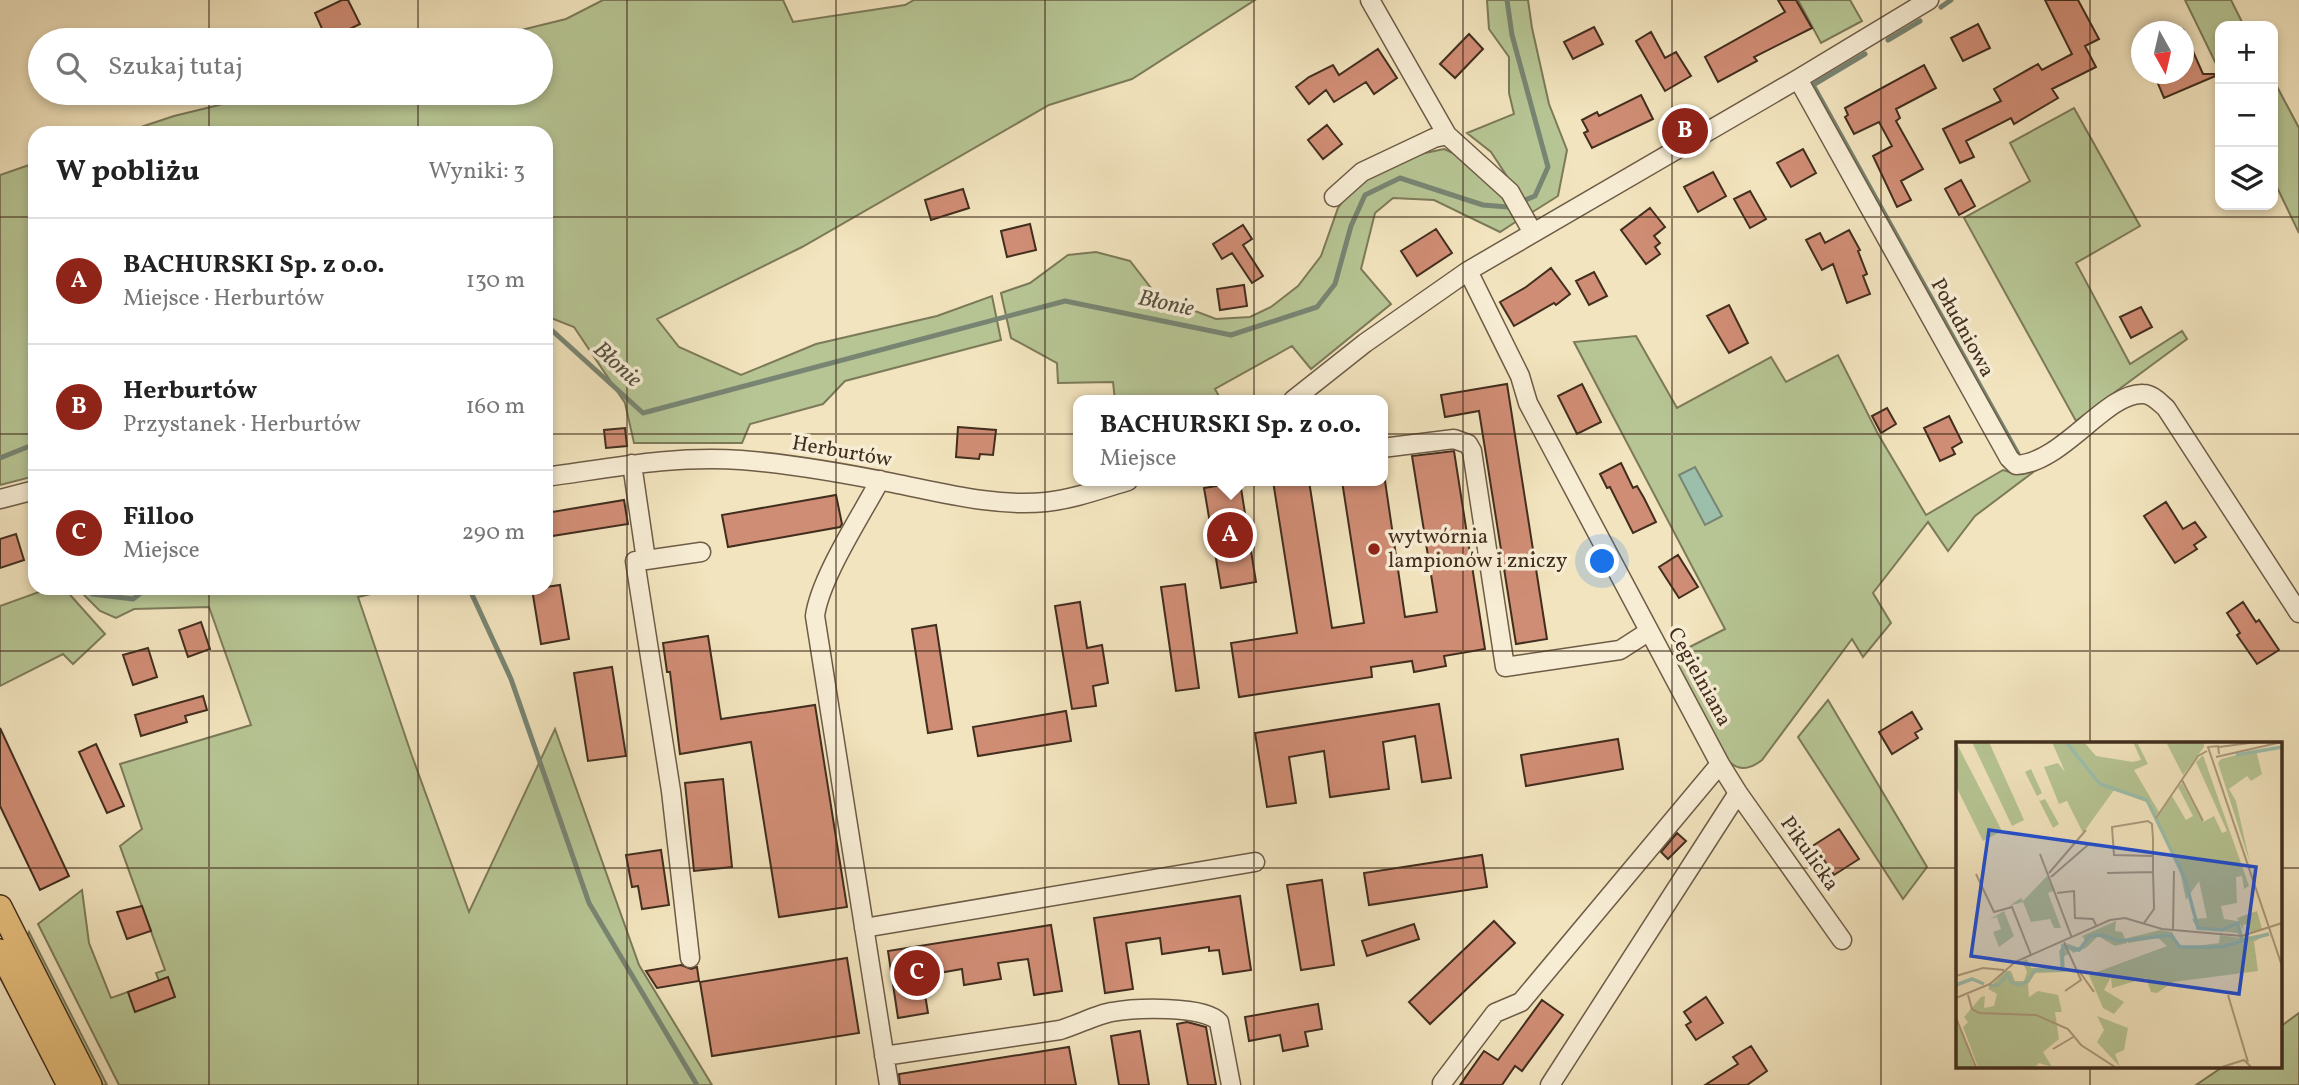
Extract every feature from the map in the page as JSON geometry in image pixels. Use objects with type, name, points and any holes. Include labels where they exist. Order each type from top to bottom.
[{"type":"main road","points":[[0,907],[90,1085]]},
{"type":"main road","points":[[0,951],[69,1085]]},
{"type":"street","points":[[1299,395],[1365,343],[1530,226],[1798,79],[1929,0]]},
{"type":"street","points":[[1369,1],[1447,135],[1510,192],[1530,226]]},
{"type":"street","name":"Południowa","points":[[1798,79],[2009,458],[2016,465],[2035,462],[2123,398],[2145,394],[2166,408],[2299,613]]},
{"type":"street","points":[[1334,197],[1362,172],[1434,138],[1447,135]]},
{"type":"street","name":"Cegielniana","points":[[1468,271],[1520,376],[1528,403],[1648,632],[1738,793]]},
{"type":"street","points":[[1388,447],[1454,439],[1468,444],[1472,451],[1506,667],[1620,649],[1648,632]]},
{"type":"street","name":"Herburtów","points":[[553,476],[688,459],[743,460],[810,467],[968,498],[1028,502],[1046,502],[1111,486]]},
{"type":"street","points":[[632,464],[646,560]]},
{"type":"street","points":[[880,480],[827,579],[815,616],[889,1085]]},
{"type":"street","points":[[0,499],[28,492]]},
{"type":"street","points":[[690,958],[671,791],[635,561],[701,552]]},
{"type":"street","points":[[1442,1083],[1495,1013],[1521,1002],[1720,764]]},
{"type":"street","points":[[1550,1085],[1738,793]]},
{"type":"street","name":"Pikulicka","points":[[1738,793],[1842,940]]},
{"type":"street","points":[[864,928],[1255,862]]},
{"type":"street","points":[[884,1056],[1060,1030],[1110,1012],[1193,1012],[1214,1017],[1219,1022],[1231,1085]]},
{"type":"shaded area","points":[[603,0],[783,0],[793,22],[905,5],[914,0],[1255,0],[1132,79],[1049,105],[802,247],[657,319],[679,347],[741,375],[816,344],[937,316],[992,296],[1001,340],[845,381],[823,404],[750,424],[742,443],[634,443],[625,403],[574,327],[553,319],[553,126],[144,126],[219,105],[553,105],[553,28],[529,28],[566,19]]},
{"type":"shaded area","points":[[1487,0],[1528,0],[1549,104],[1567,150],[1558,196],[1531,213],[1491,152],[1467,133],[1514,114],[1509,93],[1509,57],[1489,29]]},
{"type":"shaded area","points":[[1798,0],[1850,0],[1862,21],[1821,43]]},
{"type":"shaded area","points":[[2185,0],[2231,0],[2242,21],[2215,21],[2215,62]]},
{"type":"shaded area","points":[[2278,88],[2299,128],[2299,233],[2278,189]]},
{"type":"shaded area","points":[[2074,108],[2140,226],[2076,263],[2130,364],[2182,331],[2187,339],[2076,421],[1964,218],[2030,181],[2010,143]]},
{"type":"shaded area","points":[[1444,149],[1462,157],[1502,192],[1517,221],[1500,232],[1434,200],[1393,198],[1375,213],[1361,269],[1391,304],[1311,369],[1292,346],[1215,389],[1218,395],[1114,395],[1113,382],[1058,383],[1057,363],[1011,338],[1001,293],[1030,283],[1068,255],[1096,252],[1130,261],[1158,297],[1216,319],[1250,317],[1271,307],[1298,286],[1321,256],[1338,208],[1351,190],[1375,170],[1411,156]]},
{"type":"shaded area","points":[[28,165],[28,478],[0,485],[0,175]]},
{"type":"shaded area","points":[[1636,336],[1677,408],[1771,357],[1786,382],[1838,355],[1878,434],[1926,515],[2003,470],[2016,474],[2040,467],[1975,516],[1948,551],[1928,522],[1873,593],[1891,623],[1863,657],[1852,639],[1762,760],[1747,768],[1738,767],[1725,758],[1672,656],[1725,629],[1574,342]]},
{"type":"shaded area","points":[[1695,467],[1722,516],[1705,525],[1679,475]]},
{"type":"shaded area","points":[[31,595],[70,595],[105,634],[73,664],[63,654],[0,686],[0,606]]},
{"type":"shaded area","points":[[84,595],[367,595],[358,597],[469,912],[555,729],[639,965],[712,1085],[119,1085],[38,924],[82,890],[89,943],[111,998],[159,981],[156,973],[165,970],[120,846],[142,829],[120,764],[251,725],[209,607],[134,609],[116,618],[100,611]]},
{"type":"shaded area","points":[[1828,700],[1927,867],[1903,899],[1798,737]]},
{"type":"shaded area","points":[[29,932],[107,1085],[102,1085],[27,937]]},
{"type":"shaded area","points":[[2299,1013],[2299,1085],[2196,1085],[2221,1068],[2282,1068],[2282,1026]]},
{"type":"building","points":[[342,0],[348,0],[360,24],[352,28],[322,28],[315,13]]},
{"type":"building","points":[[1778,0],[1796,0],[1812,28],[1754,57],[1757,61],[1718,82],[1705,57],[1785,12]]},
{"type":"building","points":[[2045,0],[2078,0],[2099,39],[2085,46],[2096,67],[2052,89],[2058,98],[2014,124],[2011,118],[1966,141],[1974,157],[1960,163],[1943,129],[2001,101],[1994,89],[2038,64],[2042,70],[2072,54]]},
{"type":"building","points":[[1978,24],[1990,48],[1963,61],[1951,38]]},
{"type":"building","points":[[1594,27],[1603,44],[1573,59],[1564,42]]},
{"type":"building","points":[[1651,32],[1665,58],[1676,52],[1691,76],[1665,91],[1636,41]]},
{"type":"building","points":[[1469,34],[1483,49],[1455,78],[1440,64]]},
{"type":"building","points":[[1378,49],[1397,78],[1374,94],[1366,82],[1334,102],[1326,90],[1309,104],[1296,87],[1333,65],[1339,75]]},
{"type":"building","points":[[2194,54],[2203,74],[2215,74],[2215,76],[2164,98],[2158,84],[2194,84]]},
{"type":"building","points":[[1924,65],[1936,88],[1896,109],[1900,118],[1896,121],[1923,169],[1901,181],[1911,200],[1897,207],[1873,156],[1892,146],[1879,122],[1854,134],[1845,117],[1848,115],[1845,108]]},
{"type":"building","points":[[1641,95],[1653,119],[1592,148],[1584,133],[1588,131],[1582,120],[1597,112],[1599,116]]},
{"type":"building","points":[[1327,125],[1342,144],[1323,159],[1308,140]]},
{"type":"building","points":[[1803,149],[1816,173],[1791,187],[1777,163]]},
{"type":"building","points":[[1713,172],[1726,196],[1698,212],[1684,187]]},
{"type":"building","points":[[1961,180],[1975,206],[1959,215],[1945,189]]},
{"type":"building","points":[[963,189],[969,208],[931,220],[925,200]]},
{"type":"building","points":[[1750,191],[1766,219],[1750,228],[1734,199]]},
{"type":"building","points":[[1650,208],[1665,227],[1654,236],[1660,243],[1655,247],[1660,254],[1646,264],[1621,230]]},
{"type":"building","points":[[1030,224],[1036,250],[1007,257],[1001,231]]},
{"type":"building","points":[[1243,225],[1252,239],[1243,245],[1263,276],[1252,283],[1232,253],[1222,259],[1213,244]]},
{"type":"building","points":[[1436,229],[1452,253],[1417,276],[1401,251]]},
{"type":"building","points":[[1849,230],[1860,250],[1858,251],[1867,274],[1863,276],[1870,294],[1847,303],[1833,264],[1822,270],[1806,240],[1820,233],[1825,243]]},
{"type":"building","points":[[1551,268],[1570,294],[1556,305],[1554,303],[1514,326],[1500,302]]},
{"type":"building","points":[[1594,272],[1607,296],[1589,305],[1576,281]]},
{"type":"building","points":[[1244,285],[1247,306],[1220,310],[1217,289]]},
{"type":"building","points":[[1729,305],[1748,343],[1729,353],[1707,316]]},
{"type":"building","points":[[2141,307],[2152,327],[2131,338],[2120,317]]},
{"type":"building","points":[[1507,384],[1547,639],[1516,644],[1479,411],[1445,417],[1441,395]]},
{"type":"building","points":[[1582,384],[1601,422],[1577,434],[1558,396]]},
{"type":"building","points":[[1887,408],[1896,424],[1881,433],[1872,416]]},
{"type":"building","points":[[1949,416],[1962,442],[1952,448],[1955,454],[1940,461],[1924,428]]},
{"type":"building","points":[[958,427],[996,430],[993,455],[980,454],[979,459],[956,457]]},
{"type":"building","points":[[625,428],[627,446],[606,448],[604,430]]},
{"type":"building","points":[[1454,451],[1485,649],[1444,656],[1446,666],[1414,672],[1412,661],[1371,667],[1372,677],[1239,697],[1231,643],[1297,633],[1274,486],[1310,486],[1332,628],[1364,623],[1343,486],[1386,486],[1405,617],[1437,612],[1412,456]]},
{"type":"building","points":[[1621,463],[1633,488],[1637,486],[1656,522],[1633,533],[1610,487],[1607,488],[1600,474]]},
{"type":"building","points":[[1241,486],[1256,582],[1221,588],[1204,488]]},
{"type":"building","points":[[836,495],[842,524],[840,527],[728,547],[722,515]]},
{"type":"building","points":[[624,500],[628,524],[553,536],[553,512]]},
{"type":"building","points":[[2166,502],[2183,529],[2195,522],[2206,537],[2194,545],[2197,549],[2175,563],[2144,516]]},
{"type":"building","points":[[16,534],[24,560],[0,568],[0,539]]},
{"type":"building","points":[[1678,555],[1698,587],[1679,598],[1659,567]]},
{"type":"building","points":[[1185,584],[1199,688],[1176,691],[1161,587]]},
{"type":"building","points":[[560,585],[569,639],[541,644],[533,595],[553,595],[553,586]]},
{"type":"building","points":[[1080,602],[1087,648],[1102,645],[1108,683],[1093,686],[1096,706],[1072,709],[1055,606]]},
{"type":"building","points":[[2243,602],[2279,650],[2257,664],[2237,635],[2240,633],[2227,613]]},
{"type":"building","points":[[201,622],[210,649],[188,657],[179,630]]},
{"type":"building","points":[[936,625],[952,729],[928,733],[912,629]]},
{"type":"building","points":[[708,636],[721,719],[815,705],[847,907],[779,917],[751,742],[680,754],[670,672],[667,672],[663,643]]},
{"type":"building","points":[[148,648],[157,677],[133,685],[123,655]]},
{"type":"building","points":[[612,667],[626,756],[588,761],[574,673]]},
{"type":"building","points":[[203,696],[207,710],[185,716],[187,722],[141,736],[135,715]]},
{"type":"building","points":[[1439,704],[1451,778],[1422,782],[1415,736],[1383,742],[1389,789],[1330,797],[1324,751],[1289,757],[1296,803],[1267,807],[1255,733]]},
{"type":"building","points":[[1066,711],[1071,741],[978,756],[973,727]]},
{"type":"building","points":[[1912,712],[1922,729],[1915,733],[1918,738],[1892,754],[1879,732]]},
{"type":"building","points":[[0,728],[69,876],[40,890],[0,806]]},
{"type":"building","points":[[1618,739],[1623,769],[1526,786],[1521,755]]},
{"type":"building","points":[[96,744],[124,806],[107,813],[79,752]]},
{"type":"building","points":[[723,779],[732,867],[694,871],[685,783]]},
{"type":"building","points":[[1839,829],[1859,859],[1834,875],[1814,845]]},
{"type":"building","points":[[1677,833],[1686,841],[1668,859],[1661,852]]},
{"type":"building","points":[[661,850],[669,905],[642,909],[638,886],[632,887],[626,855]]},
{"type":"building","points":[[1482,855],[1487,887],[1369,905],[1364,873]]},
{"type":"building","points":[[1322,880],[1334,965],[1301,970],[1287,885]]},
{"type":"building","points":[[1240,896],[1251,970],[1223,974],[1219,950],[1209,951],[1209,947],[1162,954],[1160,938],[1126,943],[1133,989],[1105,993],[1094,918]]},
{"type":"building","points":[[142,906],[151,931],[127,939],[117,912]]},
{"type":"building","points":[[1494,921],[1515,943],[1430,1024],[1409,1002]]},
{"type":"building","points":[[1414,924],[1419,939],[1367,956],[1362,941]]},
{"type":"building","points":[[1051,925],[1062,991],[1034,995],[1028,959],[998,963],[1001,979],[964,985],[962,969],[922,976],[928,1013],[898,1018],[888,951]]},
{"type":"building","points":[[847,958],[859,1033],[712,1056],[700,982]]},
{"type":"building","points":[[681,965],[691,969],[697,967],[699,981],[657,988],[646,971]]},
{"type":"building","points":[[168,977],[175,997],[135,1012],[128,992]]},
{"type":"building","points":[[1706,997],[1723,1023],[1696,1040],[1686,1025],[1691,1022],[1684,1012]]},
{"type":"building","points":[[1542,1000],[1563,1015],[1522,1071],[1515,1066],[1502,1085],[1460,1085],[1484,1051],[1498,1060]]},
{"type":"building","points":[[1318,1004],[1322,1029],[1305,1032],[1308,1046],[1283,1051],[1280,1035],[1249,1041],[1245,1017]]},
{"type":"building","points":[[1187,1022],[1206,1027],[1216,1085],[1188,1085],[1177,1024]]},
{"type":"building","points":[[1140,1031],[1149,1085],[1119,1085],[1111,1036]]},
{"type":"building","points":[[1751,1046],[1767,1071],[1747,1085],[1705,1085],[1738,1064],[1733,1057]]},
{"type":"building","points":[[1069,1047],[1076,1085],[900,1085],[899,1074]]},
{"type":"waterway","name":"Błonie","points":[[553,331],[643,413],[1065,301],[1231,335],[1317,307],[1335,284],[1351,226],[1365,195],[1400,178],[1483,205],[1508,207],[1535,196],[1548,167],[1512,35],[1507,0]]},
{"type":"waterway","points":[[1941,7],[1951,0]]},
{"type":"waterway","points":[[1888,40],[1920,21]]},
{"type":"waterway","points":[[1865,54],[1813,85],[2018,454]]},
{"type":"waterway","name":"Błonie","points":[[0,458],[28,447]]},
{"type":"waterway","points":[[100,595],[133,599],[138,595]]},
{"type":"waterway","points":[[472,595],[511,679],[589,903],[697,1085]]},
{"type":"place","name":"Herburtów","points":[[1685,131]]},
{"type":"place","name":"BACHURSKI Sp. z o.o.","points":[[1230,535]]},
{"type":"place","name":"wytwórnia lampionów i zniczy","points":[[1374,549]]},
{"type":"place","name":"Filloo","points":[[917,973]]}]
